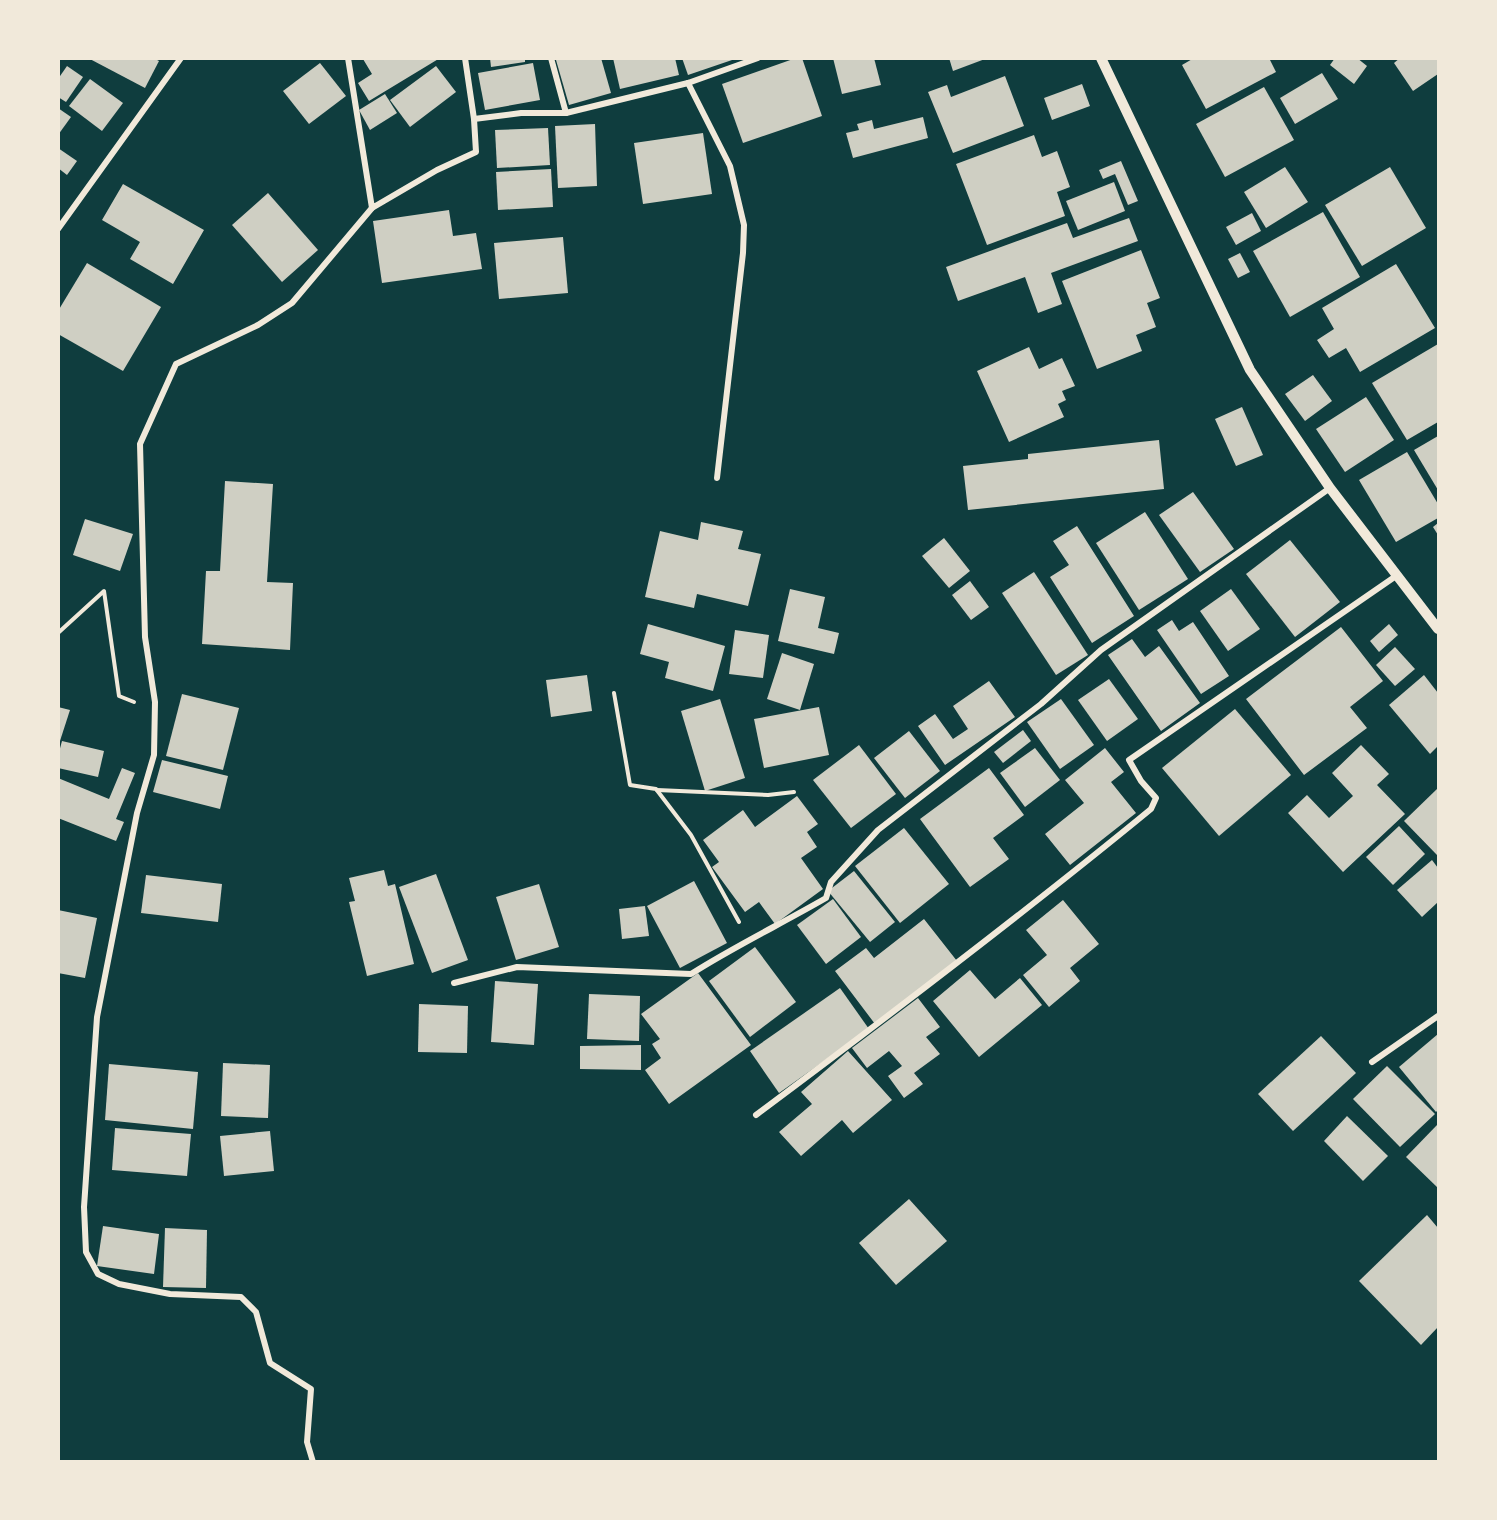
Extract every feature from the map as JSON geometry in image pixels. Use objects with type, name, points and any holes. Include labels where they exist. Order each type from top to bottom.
[{"type":"street","points":[[58,229],[181,58]]},
{"type":"street","points":[[348,58],[372,208]]},
{"type":"street","points":[[314,1461],[307,1442],[311,1389],[270,1364],[256,1312],[241,1297],[170,1294],[119,1284],[98,1274],[86,1252],[84,1207],[98,1017],[138,813],[154,755],[155,709],[145,636],[140,444],[176,364],[258,325],[292,303],[372,208],[437,170],[476,152],[474,119],[465,58]]},
{"type":"street","points":[[551,58],[566,113]]},
{"type":"street","points":[[474,119],[521,113],[566,113],[687,83],[758,58]]},
{"type":"street","points":[[1101,58],[1251,370],[1330,488],[1438,629]]},
{"type":"street","points":[[687,83],[730,166],[744,225],[743,253],[717,478]]},
{"type":"street","points":[[454,983],[517,967],[692,974],[750,942],[826,898],[831,882],[878,830],[1041,704],[1101,650],[1330,488]]},
{"type":"street","points":[[756,1115],[907,1003],[1151,809],[1156,798],[1141,781],[1129,760],[1396,576]]},
{"type":"street","points":[[1372,1062],[1438,1016]]},
{"type":"path","points":[[58,633],[104,591],[119,696],[155,709]]},
{"type":"path","points":[[614,693],[630,785],[656,789],[768,795],[794,792]]},
{"type":"path","points":[[656,789],[691,835],[750,942]]},
{"type":"building","points":[[88,58],[153,58],[159,61],[145,88]]},
{"type":"building","points":[[364,58],[440,58],[369,101],[358,83],[372,74]]},
{"type":"building","points":[[490,58],[525,58],[525,62],[491,67]]},
{"type":"building","points":[[560,58],[601,58],[611,93],[569,105],[556,60]]},
{"type":"building","points":[[613,58],[675,58],[679,75],[620,89]]},
{"type":"building","points":[[682,58],[735,58],[735,59],[688,75]]},
{"type":"building","points":[[796,58],[802,58],[822,116],[743,143],[722,84]]},
{"type":"building","points":[[833,58],[874,58],[881,85],[842,94]]},
{"type":"building","points":[[949,58],[985,58],[985,59],[953,71]]},
{"type":"building","points":[[1194,58],[1269,58],[1276,72],[1206,109],[1182,65]]},
{"type":"building","points":[[1335,58],[1357,58],[1367,66],[1354,84],[1330,65]]},
{"type":"building","points":[[1400,58],[1438,58],[1438,74],[1413,91],[1394,63]]},
{"type":"building","points":[[320,63],[346,96],[309,124],[283,91]]},
{"type":"building","points":[[533,63],[540,100],[485,110],[478,73]]},
{"type":"building","points":[[67,66],[83,77],[66,102],[58,97],[58,79]]},
{"type":"building","points":[[436,66],[456,92],[410,127],[390,100]]},
{"type":"building","points":[[1322,73],[1338,99],[1295,124],[1280,98]]},
{"type":"building","points":[[1005,76],[1024,126],[953,153],[928,92],[947,85],[951,97]]},
{"type":"building","points":[[90,79],[123,103],[102,131],[69,106]]},
{"type":"building","points":[[1082,84],[1090,106],[1052,120],[1044,98]]},
{"type":"building","points":[[1264,87],[1294,140],[1225,177],[1196,124]]},
{"type":"building","points":[[385,94],[397,113],[370,130],[359,110]]},
{"type":"building","points":[[58,108],[71,117],[58,135]]},
{"type":"building","points":[[923,117],[928,138],[853,158],[846,133],[859,130],[857,124],[872,120],[874,129]]},
{"type":"building","points":[[595,124],[597,186],[558,188],[555,126]]},
{"type":"building","points":[[548,128],[550,165],[497,168],[495,130]]},
{"type":"building","points":[[703,133],[712,194],[643,204],[634,143]]},
{"type":"building","points":[[1034,135],[1042,157],[1057,151],[1070,187],[1057,192],[1065,216],[987,245],[956,164]]},
{"type":"building","points":[[58,148],[77,161],[67,175],[58,168]]},
{"type":"building","points":[[1121,161],[1138,201],[1128,205],[1115,174],[1103,179],[1099,170]]},
{"type":"building","points":[[1285,167],[1308,202],[1266,228],[1244,192]]},
{"type":"building","points":[[1390,167],[1426,228],[1362,266],[1325,205]]},
{"type":"building","points":[[551,169],[553,207],[498,210],[496,172]]},
{"type":"building","points":[[1114,182],[1125,211],[1078,230],[1066,201]]},
{"type":"building","points":[[123,184],[204,230],[173,284],[130,259],[140,242],[102,220]]},
{"type":"building","points":[[268,193],[318,250],[282,282],[232,225]]},
{"type":"building","points":[[449,210],[453,236],[476,233],[482,269],[382,283],[373,221]]},
{"type":"building","points":[[1323,212],[1360,277],[1290,317],[1253,251]]},
{"type":"building","points":[[1252,213],[1261,231],[1236,245],[1226,227]]},
{"type":"building","points":[[1129,218],[1138,241],[1051,273],[1062,304],[1038,313],[1025,277],[958,301],[946,267],[1067,223],[1073,238]]},
{"type":"building","points":[[563,237],[568,293],[499,299],[494,243]]},
{"type":"building","points":[[1141,250],[1160,298],[1147,303],[1156,327],[1136,335],[1142,351],[1097,369],[1062,281]]},
{"type":"building","points":[[1240,253],[1250,272],[1238,278],[1228,259]]},
{"type":"building","points":[[87,263],[161,307],[123,371],[58,334],[58,311]]},
{"type":"building","points":[[1396,264],[1435,328],[1360,372],[1346,348],[1329,358],[1317,340],[1334,329],[1322,308]]},
{"type":"building","points":[[1438,344],[1438,422],[1407,440],[1372,383]]},
{"type":"building","points":[[1029,347],[1039,369],[1062,358],[1075,386],[1062,391],[1066,400],[1058,404],[1064,417],[1009,442],[977,371]]},
{"type":"building","points":[[1313,375],[1332,401],[1305,421],[1285,394]]},
{"type":"building","points":[[1366,397],[1394,440],[1345,472],[1316,429]]},
{"type":"building","points":[[1242,407],[1263,455],[1236,466],[1215,419]]},
{"type":"building","points":[[1438,436],[1438,490],[1414,450]]},
{"type":"building","points":[[1159,440],[1164,489],[968,510],[963,466],[1028,459],[1028,454]]},
{"type":"building","points":[[1407,452],[1438,504],[1438,518],[1396,542],[1359,480]]},
{"type":"building","points":[[225,481],[273,484],[267,582],[293,583],[290,650],[202,644],[206,571],[220,571]]},
{"type":"building","points":[[1193,492],[1234,549],[1200,572],[1159,515]]},
{"type":"building","points":[[1145,512],[1188,579],[1139,610],[1096,543]]},
{"type":"building","points":[[85,519],[133,534],[120,571],[73,555]]},
{"type":"building","points":[[701,522],[743,531],[738,549],[761,554],[748,606],[697,594],[694,608],[645,597],[660,531],[698,540]]},
{"type":"building","points":[[1438,523],[1438,535],[1433,527]]},
{"type":"building","points":[[1077,526],[1134,616],[1092,643],[1050,577],[1069,565],[1053,541]]},
{"type":"building","points":[[944,538],[970,571],[949,588],[922,556]]},
{"type":"building","points":[[1290,540],[1340,602],[1295,637],[1246,574]]},
{"type":"building","points":[[1034,572],[1088,655],[1056,675],[1002,593]]},
{"type":"building","points":[[970,581],[989,607],[971,620],[952,595]]},
{"type":"building","points":[[790,589],[825,597],[818,628],[839,633],[834,654],[778,641]]},
{"type":"building","points":[[1231,589],[1260,629],[1228,651],[1200,611]]},
{"type":"building","points":[[1172,620],[1179,631],[1193,622],[1229,676],[1201,694],[1157,630]]},
{"type":"building","points":[[648,624],[725,646],[713,691],[665,678],[669,662],[640,654]]},
{"type":"building","points":[[1389,624],[1398,635],[1379,652],[1370,641]]},
{"type":"building","points":[[1341,627],[1383,681],[1350,707],[1367,728],[1304,775],[1246,699]]},
{"type":"building","points":[[735,630],[769,635],[763,678],[729,674]]},
{"type":"building","points":[[1132,639],[1145,657],[1159,646],[1200,703],[1161,731],[1108,655]]},
{"type":"building","points":[[1395,647],[1415,669],[1395,686],[1376,665]]},
{"type":"building","points":[[782,653],[814,664],[800,710],[767,699]]},
{"type":"building","points":[[587,675],[592,711],[551,717],[546,680]]},
{"type":"building","points":[[1424,675],[1438,693],[1438,746],[1430,754],[1389,705]]},
{"type":"building","points":[[1109,679],[1138,719],[1107,741],[1078,700]]},
{"type":"building","points":[[989,681],[1015,717],[945,765],[918,726],[935,714],[953,739],[968,729],[953,706]]},
{"type":"building","points":[[182,694],[239,708],[223,770],[166,756]]},
{"type":"building","points":[[720,699],[745,778],[705,791],[681,711]]},
{"type":"building","points":[[1061,699],[1094,745],[1060,769],[1027,722]]},
{"type":"building","points":[[58,707],[70,710],[59,744],[58,744]]},
{"type":"building","points":[[819,707],[829,755],[764,768],[754,719]]},
{"type":"building","points":[[1235,709],[1291,775],[1219,836],[1162,768]]},
{"type":"building","points":[[1023,730],[1031,741],[1003,763],[994,752]]},
{"type":"building","points":[[909,731],[940,771],[905,798],[874,758]]},
{"type":"building","points":[[62,741],[104,751],[98,777],[58,768]]},
{"type":"building","points":[[859,745],[896,794],[851,828],[813,780]]},
{"type":"building","points":[[1361,745],[1389,774],[1377,785],[1405,814],[1343,872],[1288,813],[1307,795],[1329,818],[1353,796],[1332,773]]},
{"type":"building","points":[[1035,748],[1060,780],[1025,807],[1000,773]]},
{"type":"building","points":[[1105,748],[1124,772],[1111,782],[1136,813],[1070,865],[1045,834],[1084,803],[1065,780]]},
{"type":"building","points":[[162,760],[228,776],[220,809],[153,792]]},
{"type":"building","points":[[122,768],[135,773],[116,819],[124,822],[116,841],[58,818],[58,778],[109,799]]},
{"type":"building","points":[[989,768],[1024,815],[993,838],[1009,859],[970,887],[920,819]]},
{"type":"building","points":[[1438,788],[1438,854],[1437,855],[1404,821]]},
{"type":"building","points":[[797,796],[818,824],[807,832],[817,847],[801,858],[823,889],[775,924],[759,902],[745,912],[712,867],[719,862],[703,840],[743,810],[755,827]]},
{"type":"building","points":[[1399,826],[1425,854],[1393,885],[1366,857]]},
{"type":"building","points":[[904,828],[949,884],[900,923],[855,866]]},
{"type":"building","points":[[1432,860],[1438,868],[1438,902],[1422,917],[1397,890]]},
{"type":"building","points":[[384,870],[388,886],[395,884],[414,964],[367,976],[349,902],[355,901],[349,878]]},
{"type":"building","points":[[854,871],[895,922],[870,942],[828,891]]},
{"type":"building","points":[[436,874],[468,960],[432,973],[399,887]]},
{"type":"building","points":[[146,875],[222,884],[218,922],[141,913]]},
{"type":"building","points":[[694,881],[727,943],[680,968],[647,906]]},
{"type":"building","points":[[539,884],[559,947],[516,960],[496,897]]},
{"type":"building","points":[[833,899],[861,937],[826,964],[797,925]]},
{"type":"building","points":[[1063,900],[1099,944],[1070,968],[1080,981],[1049,1007],[1023,975],[1047,955],[1026,930]]},
{"type":"building","points":[[645,906],[649,936],[622,939],[619,909]]},
{"type":"building","points":[[58,910],[97,918],[85,978],[58,973]]},
{"type":"building","points":[[924,919],[957,961],[875,1024],[835,971],[866,948],[874,958]]},
{"type":"building","points":[[755,947],[796,1002],[750,1037],[709,981]]},
{"type":"building","points":[[970,970],[995,999],[1020,978],[1042,1005],[979,1057],[933,1001]]},
{"type":"building","points":[[698,973],[751,1045],[669,1104],[645,1070],[661,1058],[652,1044],[660,1039],[641,1014]]},
{"type":"building","points":[[495,981],[538,984],[534,1045],[491,1042]]},
{"type":"building","points":[[840,988],[869,1029],[779,1093],[750,1051]]},
{"type":"building","points":[[589,994],[640,996],[639,1041],[587,1039]]},
{"type":"building","points":[[918,998],[940,1027],[926,1037],[940,1054],[914,1073],[923,1084],[904,1098],[888,1076],[902,1066],[889,1051],[867,1068],[852,1048]]},
{"type":"building","points":[[419,1004],[468,1006],[467,1053],[418,1052]]},
{"type":"building","points":[[1438,1034],[1438,1110],[1436,1112],[1399,1067]]},
{"type":"building","points":[[1321,1036],[1356,1073],[1293,1131],[1258,1094]]},
{"type":"building","points":[[641,1045],[641,1070],[580,1069],[580,1046]]},
{"type":"building","points":[[848,1051],[892,1100],[853,1133],[842,1120],[801,1156],[779,1132],[812,1104],[801,1092]]},
{"type":"building","points":[[223,1063],[270,1065],[268,1118],[221,1116]]},
{"type":"building","points":[[109,1064],[198,1072],[193,1129],[105,1120]]},
{"type":"building","points":[[1387,1066],[1435,1114],[1400,1147],[1353,1099]]},
{"type":"building","points":[[1347,1116],[1388,1156],[1363,1181],[1324,1141]]},
{"type":"building","points":[[1438,1124],[1438,1188],[1406,1157]]},
{"type":"building","points":[[115,1128],[191,1134],[187,1176],[112,1170]]},
{"type":"building","points":[[270,1131],[274,1171],[224,1176],[220,1136]]},
{"type":"building","points":[[909,1199],[947,1241],[896,1285],[859,1243]]},
{"type":"building","points":[[1427,1215],[1438,1228],[1438,1327],[1421,1345],[1359,1281]]},
{"type":"building","points":[[103,1226],[159,1234],[154,1274],[97,1266]]},
{"type":"building","points":[[165,1228],[207,1230],[206,1288],[163,1287]]}]
